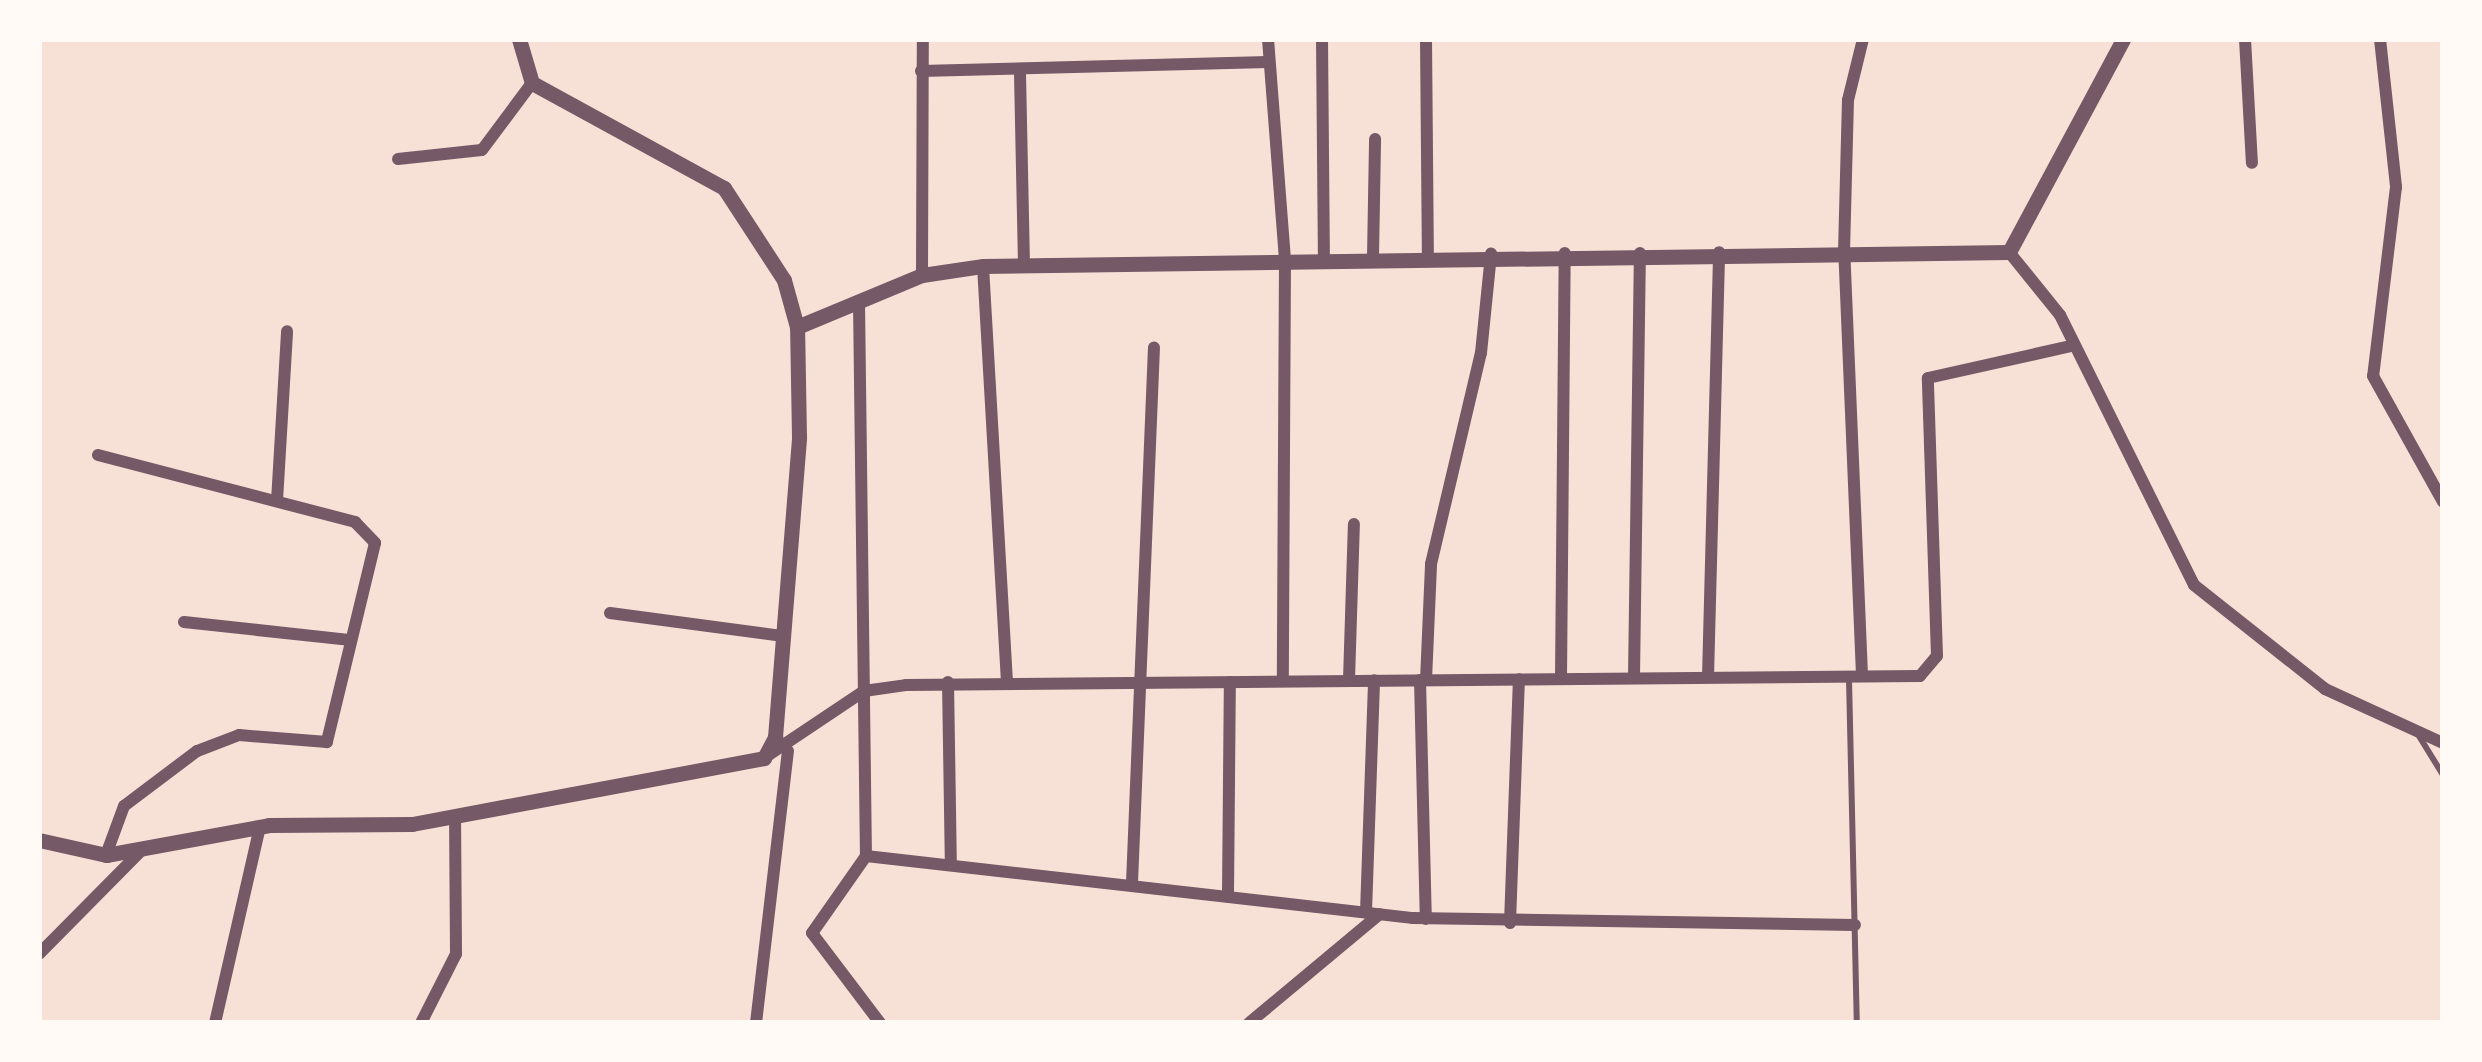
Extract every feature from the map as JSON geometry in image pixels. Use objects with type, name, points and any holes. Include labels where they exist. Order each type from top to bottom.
[{"type":"street","points":[[518,39],[532,83],[724,188],[784,280],[797,327],[783,636],[764,758]]},
{"type":"street","points":[[922,275],[923,39]]},
{"type":"street","points":[[1268,39],[1285,259],[1283,681]]},
{"type":"street","points":[[1322,39],[1324,258]]},
{"type":"street","points":[[1426,39],[1427,255]]},
{"type":"street","points":[[1856,675],[1844,252],[1848,100],[1863,39]]},
{"type":"street","points":[[2008,252],[2123,39]]},
{"type":"street","points":[[2246,39],[2252,163]]},
{"type":"street","points":[[2380,39],[2396,187],[2373,376],[2443,502]]},
{"type":"street","points":[[921,71],[1020,74],[1268,62]]},
{"type":"street","points":[[1020,74],[1024,267]]},
{"type":"street","points":[[398,159],[482,150],[532,83]]},
{"type":"street","points":[[1373,257],[1375,139]]},
{"type":"street","points":[[1708,677],[1719,251]]},
{"type":"street","points":[[797,327],[922,275],[983,266],[1565,252],[2008,252]]},
{"type":"street","points":[[1562,678],[1565,252]]},
{"type":"street","points":[[1634,677],[1640,252]]},
{"type":"street","points":[[2008,252],[2071,346],[2194,585],[2325,689],[2419,736],[2443,743]]},
{"type":"street","points":[[1426,919],[1424,680],[1431,564],[1481,353],[1491,254]]},
{"type":"street","points":[[983,266],[1007,682]]},
{"type":"street","points":[[859,302],[866,856],[812,933],[880,1023]]},
{"type":"street","points":[[277,501],[287,332]]},
{"type":"street","points":[[1132,883],[1144,682],[1141,481],[1154,346]]},
{"type":"street","points":[[39,840],[106,855],[260,826],[455,817],[764,758],[788,751],[864,691],[948,682],[1920,676],[1937,656],[1928,378],[2071,346]]},
{"type":"street","points":[[98,455],[277,501],[374,532],[322,747],[239,735],[197,751],[124,806],[106,855]]},
{"type":"street","points":[[1349,680],[1354,524]]},
{"type":"street","points":[[610,613],[783,636]]},
{"type":"street","points":[[184,622],[351,640]]},
{"type":"street","points":[[1510,923],[1519,679]]},
{"type":"street","points":[[1250,1023],[1373,913],[1374,680]]},
{"type":"street","points":[[948,682],[951,863]]},
{"type":"street","points":[[1228,895],[1230,682]]},
{"type":"street","points":[[756,1023],[788,751]]},
{"type":"street","points":[[422,1023],[456,954],[455,817]]},
{"type":"street","points":[[215,1023],[260,826]]},
{"type":"street","points":[[39,954],[140,852]]},
{"type":"street","points":[[866,856],[1426,919],[1855,925]]},
{"type":"lane","points":[[1856,675],[1857,1023]]},
{"type":"lane","points":[[2419,736],[2443,775]]}]
